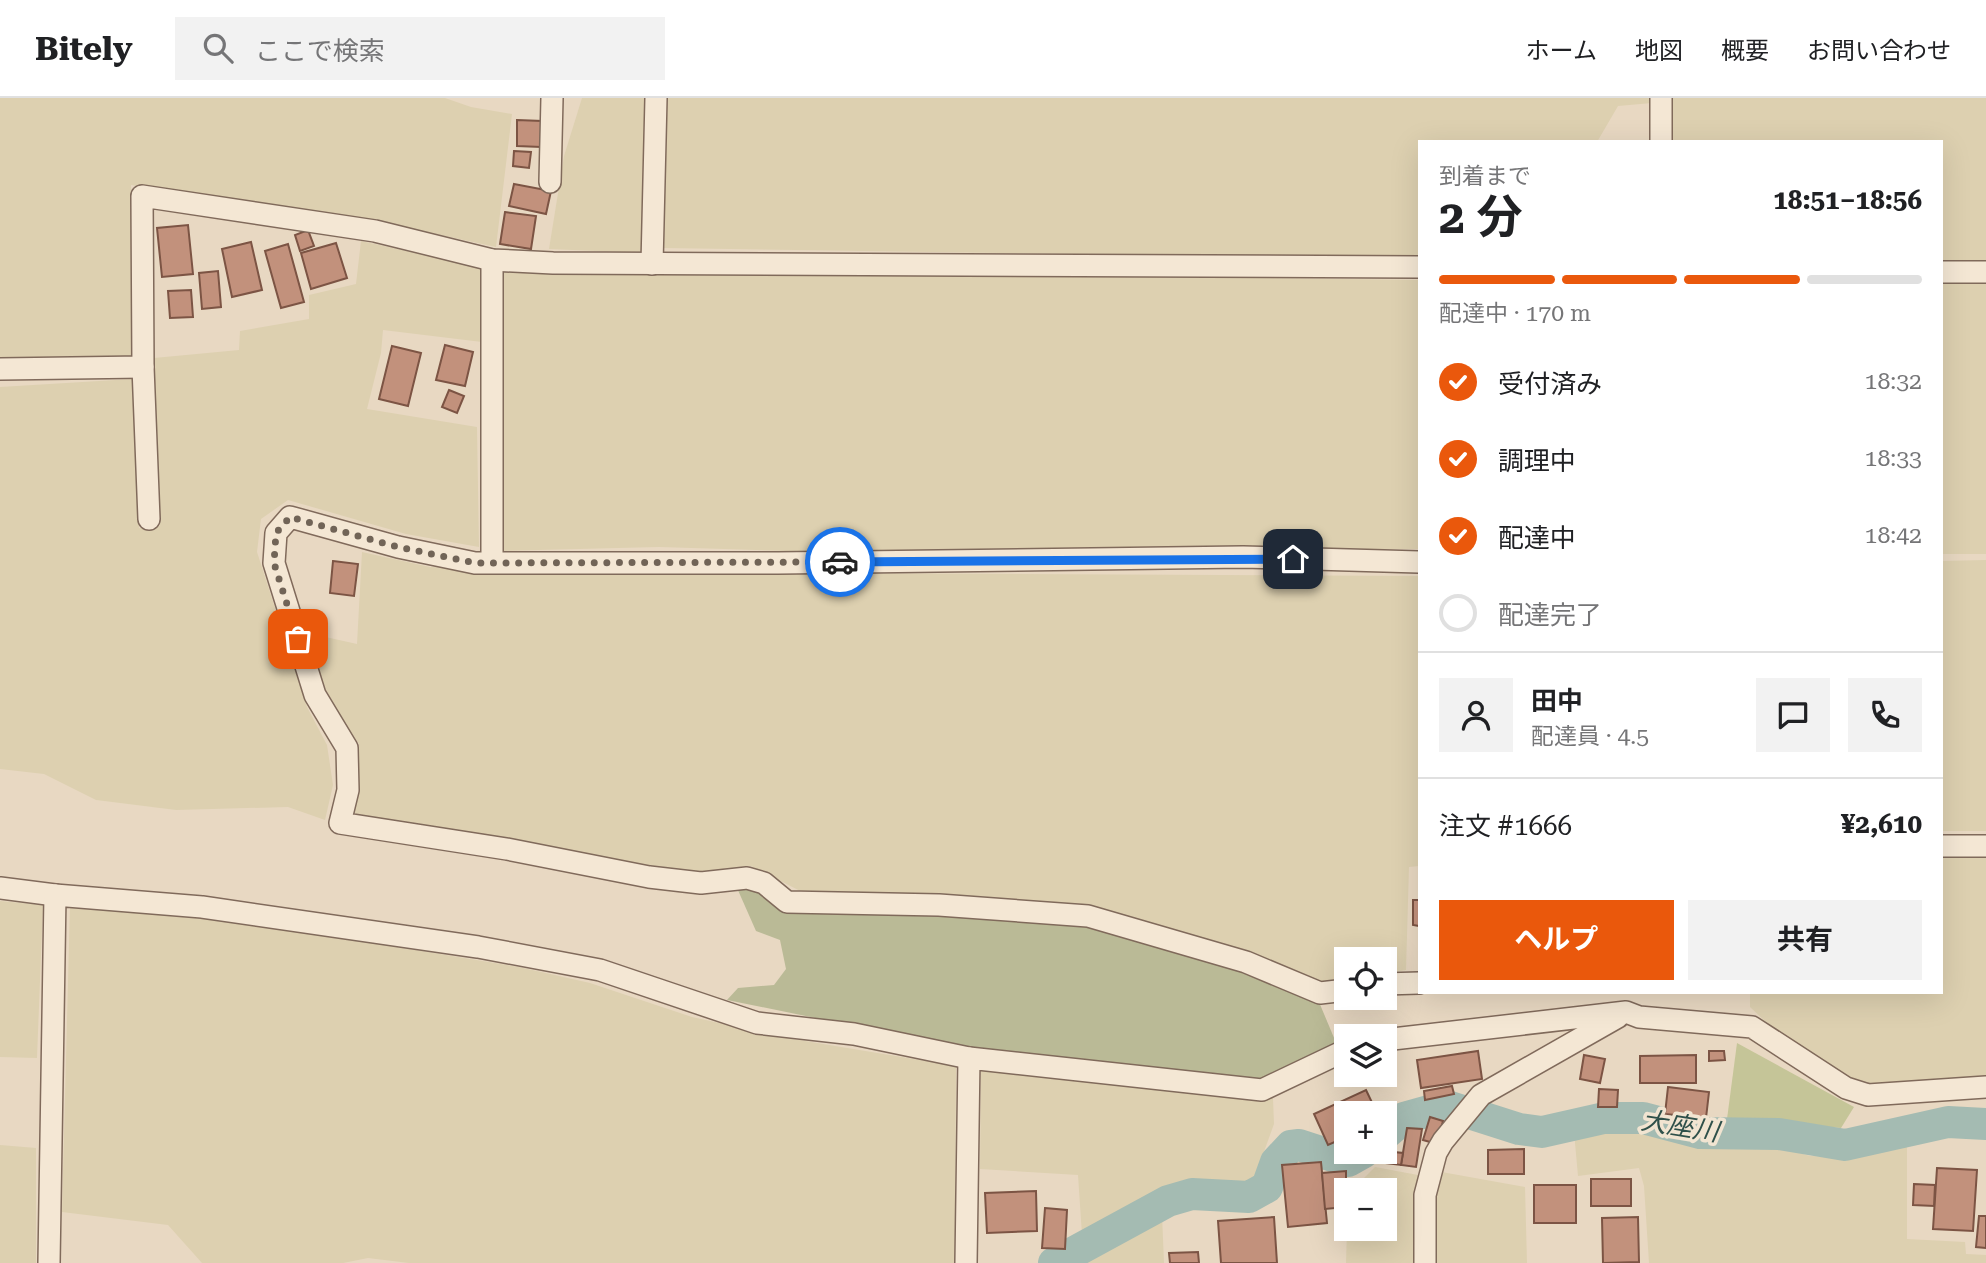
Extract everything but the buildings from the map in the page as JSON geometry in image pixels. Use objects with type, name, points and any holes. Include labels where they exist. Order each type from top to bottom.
[{"type":"street","points":[[550,182],[552,98]]},
{"type":"street","points":[[652,264],[656,98]]},
{"type":"street","points":[[1661,98],[1661,140]]},
{"type":"street","points":[[149,519],[143,367],[142,196],[375,231],[492,260],[652,264],[1418,267]]},
{"type":"street","points":[[492,260],[492,562]]},
{"type":"street","points":[[1943,272],[1986,272]]},
{"type":"street","points":[[0,369],[143,367]]},
{"type":"street","points":[[1334,991],[1320,993],[1246,962],[1088,916],[939,905],[787,902],[764,883],[747,878],[701,883],[649,877],[508,849],[340,823],[348,790],[347,748],[315,695],[274,563],[276,533],[290,517],[398,547],[475,563],[778,564],[1242,557],[1418,562]]},
{"type":"street","points":[[1943,846],[1986,846]]},
{"type":"street","points":[[0,888],[201,907],[478,947],[600,970],[757,1023],[854,1034],[969,1058],[1262,1090],[1334,1056]]},
{"type":"street","points":[[49,1263],[55,895]]},
{"type":"street","points":[[1397,984],[1418,983]]},
{"type":"street","points":[[1397,1039],[1627,1002]]},
{"type":"street","points":[[1627,1002],[1639,1017],[1752,1027],[1846,1088],[1868,1095],[1986,1087]]},
{"type":"street","points":[[1425,1263],[1425,1195],[1436,1153],[1461,1118],[1480,1095],[1627,1002]]},
{"type":"street","points":[[966,1263],[969,1058]]},
{"type":"shaded area","points":[[0,98],[445,98],[471,107],[512,114],[496,247],[381,222],[131,185],[134,356],[0,359]]},
{"type":"shaded area","points":[[582,98],[647,98],[644,253],[549,249],[564,156]]},
{"type":"shaded area","points":[[665,98],[1651,98],[1652,103],[1618,106],[1598,140],[1418,140],[1418,259],[662,248]]},
{"type":"shaded area","points":[[1669,98],[1986,98],[1986,260],[1943,260],[1943,140],[1670,140]]},
{"type":"shaded area","points":[[361,241],[485,268],[482,342],[383,330],[381,353],[367,409],[477,427],[479,547],[406,534],[288,500],[261,519],[257,552],[307,707],[327,745],[333,785],[325,820],[288,807],[176,810],[96,800],[44,774],[0,769],[0,387],[132,379],[139,528],[160,526],[154,358],[239,350],[240,331],[309,319],[309,295],[356,284]]},
{"type":"shaded area","points":[[503,268],[1418,280],[1418,549],[821,552],[659,547],[499,551]]},
{"type":"shaded area","points":[[1943,282],[1986,282],[1986,554],[1943,554]]},
{"type":"shaded area","points":[[362,552],[430,567],[595,572],[1418,576],[1418,866],[1409,867],[1406,970],[1397,972],[1397,947],[1334,947],[1334,982],[1325,983],[1260,959],[808,895],[751,866],[690,874],[352,816],[359,744],[321,688],[303,632],[357,644]]},
{"type":"shaded area","points":[[1986,560],[1986,831],[1943,831],[1943,561]]},
{"type":"shaded area","points":[[1943,853],[1986,853],[1986,1080],[1867,1090],[1784,1039],[1750,1007],[1750,994],[1943,994]]},
{"type":"shaded area","points":[[0,901],[43,905],[37,1058],[0,1057]]},
{"type":"shaded area","points":[[70,906],[257,924],[519,967],[590,983],[692,1017],[793,1039],[956,1066],[955,1263],[409,1263],[368,1258],[343,1263],[202,1263],[168,1225],[62,1212]]},
{"type":"shaded area","points":[[981,1069],[1273,1098],[1274,1124],[1252,1185],[1188,1182],[1082,1235],[1078,1175],[980,1169]]},
{"type":"shaded area","points":[[1614,1123],[1727,1143],[1771,1145],[1810,1156],[1853,1157],[1907,1143],[1907,1239],[1965,1242],[1966,1254],[1986,1255],[1986,1263],[1649,1263],[1644,1186],[1639,1168],[1578,1176],[1574,1132]]},
{"type":"shaded area","points":[[0,1145],[36,1148],[36,1263],[0,1263]]},
{"type":"shaded area","points":[[1375,1167],[1418,1175],[1416,1263],[1346,1263],[1347,1241],[1397,1241],[1397,1178],[1364,1178]]},
{"type":"shaded area","points":[[1436,1171],[1525,1187],[1527,1263],[1434,1263]]},
{"type":"shaded area","points":[[1162,1214],[1164,1263],[1072,1263]]},
{"type":"green space","points":[[737,888],[755,890],[798,914],[852,910],[1076,923],[1242,970],[1319,1002],[1334,1038],[1334,1046],[1258,1084],[968,1049],[727,1000],[738,988],[774,985],[786,969],[780,940],[756,931]]},
{"type":"green space","points":[[1737,1043],[1854,1107],[1841,1128],[1727,1119]]},
{"type":"waterway","name":"大座川","points":[[1397,1124],[1404,1118],[1447,1106],[1519,1129],[1542,1132],[1604,1118],[1643,1118],[1700,1133],[1779,1134],[1845,1145],[1948,1122],[1986,1124]]},
{"type":"waterway","name":"大座川","points":[[1054,1263],[1168,1201],[1192,1194],[1249,1197],[1267,1187],[1276,1162],[1291,1146],[1299,1145],[1334,1156]]},
{"type":"way so far","points":[[298,639],[274,563],[276,533],[290,517],[398,547],[475,563],[543,565],[840,562]]},
{"type":"route","points":[[840,562],[1242,557],[1293,559]]}]
